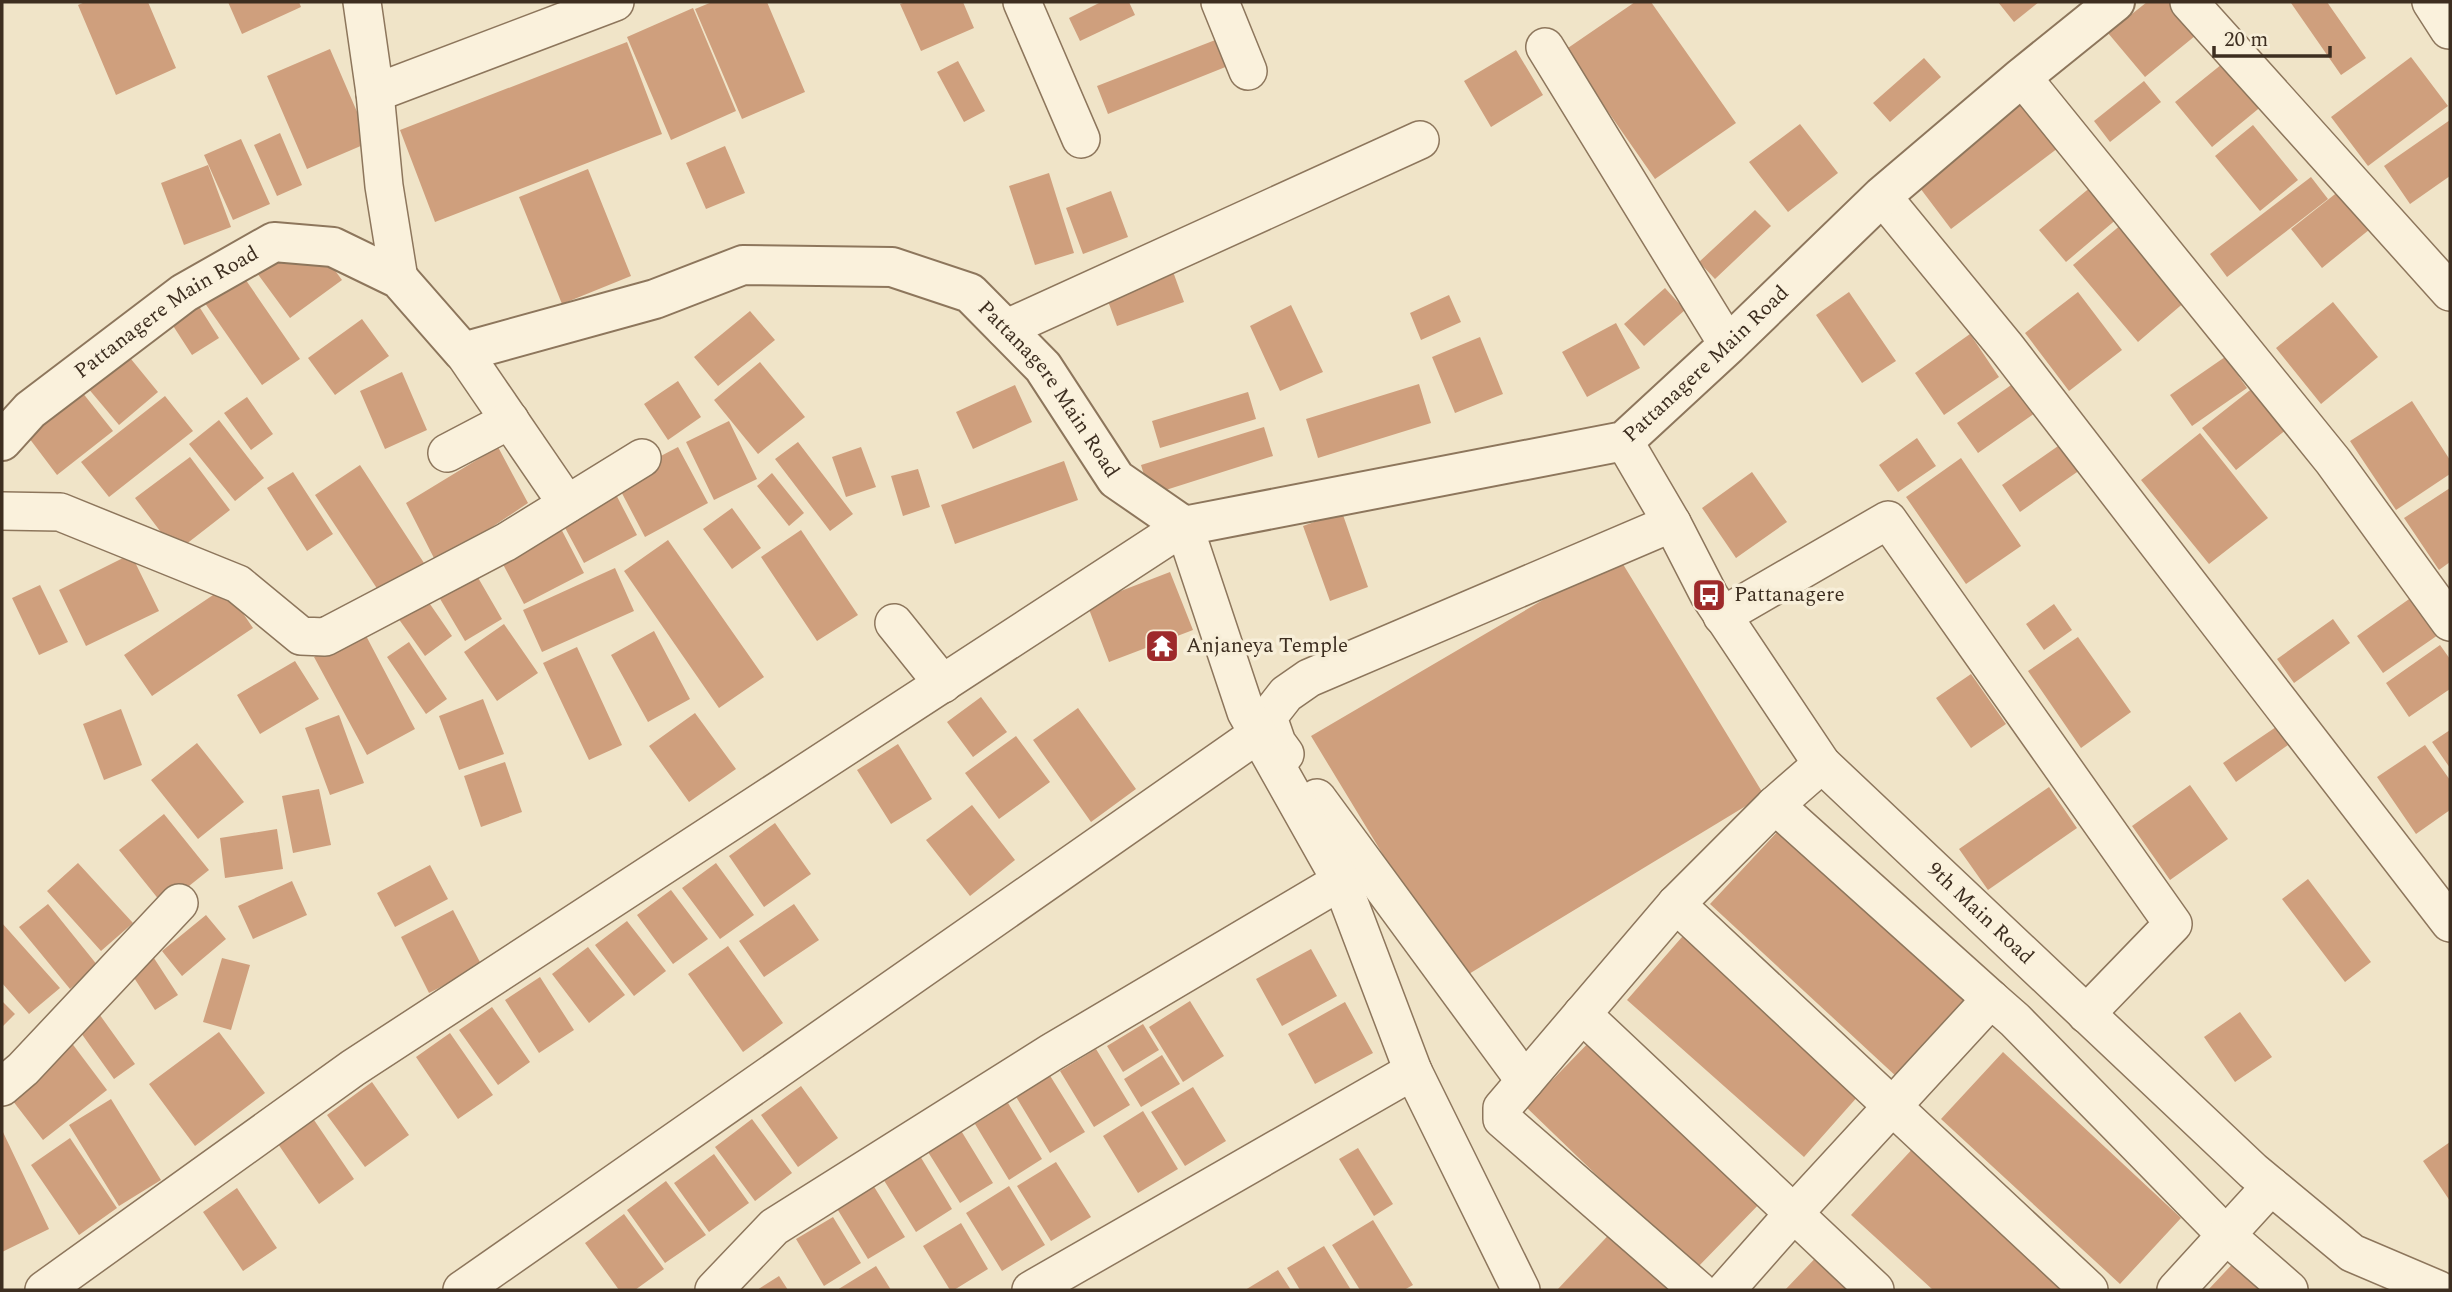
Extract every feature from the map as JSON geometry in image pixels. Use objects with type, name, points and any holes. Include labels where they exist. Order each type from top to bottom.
[{"type":"street","points":[[362,2],[375,93],[384,186],[399,279]]},
{"type":"street","points":[[375,93],[615,2]]},
{"type":"street","points":[[1022,2],[1081,139]]},
{"type":"street","points":[[1220,2],[1248,71]]},
{"type":"street","name":"Pattanagere Main Road","points":[[2,442],[30,410],[184,293],[274,242],[332,247],[399,279],[463,352],[655,299],[743,265],[892,267],[970,293],[1043,367],[1116,479],[1184,526],[1623,441],[1728,345],[1882,196],[2115,2]]},
{"type":"street","points":[[2189,2],[2450,292]]},
{"type":"street","points":[[1545,47],[1728,345]]},
{"type":"street","points":[[2022,77],[2333,461],[2450,622]]},
{"type":"street","points":[[1005,329],[1420,140]]},
{"type":"street","points":[[1882,196],[2006,347],[2450,923]]},
{"type":"street","points":[[463,352],[567,504]]},
{"type":"street","points":[[447,453],[510,420]]},
{"type":"street","name":"9th Main Road","points":[[1623,441],[1672,523],[1709,595],[1822,764],[2271,1186],[2352,1253],[2439,1290]]},
{"type":"street","points":[[2,511],[60,512],[238,584],[301,636],[325,637],[506,542],[642,458]]},
{"type":"street","points":[[1722,616],[1888,520],[2173,924],[2086,1014]]},
{"type":"street","points":[[1525,1081],[1277,743],[1268,717],[1286,694],[1309,678],[1672,523]]},
{"type":"street","points":[[44,1290],[354,1069],[1184,526],[1246,712],[1341,881],[1413,1071],[1510,1286]]},
{"type":"street","points":[[894,622],[943,684]]},
{"type":"street","points":[[462,1290],[1258,734]]},
{"type":"street","points":[[1698,1290],[1502,1119],[1502,1108],[1676,904],[1775,805],[1822,764]]},
{"type":"street","points":[[1775,805],[2015,1020],[2227,1235],[2289,1290]]},
{"type":"street","points":[[713,1290],[775,1227],[1052,1052],[1341,881]]},
{"type":"street","points":[[2,1087],[23,1069],[179,903]]},
{"type":"street","points":[[1676,904],[2089,1290]]},
{"type":"street","points":[[1726,1290],[1991,999]]},
{"type":"street","points":[[1582,1014],[1875,1290]]},
{"type":"street","points":[[1031,1290],[1413,1071]]},
{"type":"street","points":[[2176,1290],[2271,1186]]},
{"type":"building","points":[[85,2],[148,2],[176,68],[116,95],[78,5]]},
{"type":"building","points":[[228,2],[299,2],[301,7],[242,34]]},
{"type":"building","points":[[712,2],[767,2],[805,92],[742,119],[695,9]]},
{"type":"building","points":[[963,2],[974,28],[921,51],[900,4]]},
{"type":"building","points":[[1101,2],[1129,2],[1135,15],[1080,41],[1069,18]]},
{"type":"building","points":[[1635,2],[1651,2],[1736,123],[1655,179],[1565,50]]},
{"type":"building","points":[[1998,2],[2039,2],[2014,22]]},
{"type":"building","points":[[2147,2],[2178,2],[2201,31],[2145,77],[2108,33]]},
{"type":"building","points":[[2327,2],[2366,58],[2341,75],[2291,3]]},
{"type":"building","points":[[693,8],[736,111],[671,140],[627,37]]},
{"type":"building","points":[[1223,37],[1233,64],[1108,114],[1097,86]]},
{"type":"building","points":[[627,42],[662,134],[435,222],[400,130]]},
{"type":"building","points":[[330,49],[370,142],[307,169],[267,76]]},
{"type":"building","points":[[1516,50],[1543,95],[1491,127],[1464,81]]},
{"type":"building","points":[[2411,57],[2448,106],[2368,166],[2331,117]]},
{"type":"building","points":[[1924,58],[1941,77],[1890,122],[1873,103]]},
{"type":"building","points":[[2227,60],[2263,105],[2212,147],[2175,102]]},
{"type":"building","points":[[958,61],[985,111],[964,122],[937,72]]},
{"type":"building","points":[[2144,81],[2161,102],[2110,142],[2094,121]]},
{"type":"building","points":[[2027,99],[2062,145],[1951,229],[1917,184]]},
{"type":"building","points":[[2450,120],[2450,176],[2410,204],[2384,166]]},
{"type":"building","points":[[1800,124],[1838,173],[1788,212],[1749,162]]},
{"type":"building","points":[[2253,125],[2298,180],[2260,211],[2215,156]]},
{"type":"building","points":[[280,133],[302,185],[277,196],[254,145]]},
{"type":"building","points":[[241,139],[270,204],[233,220],[204,155]]},
{"type":"building","points":[[725,146],[745,193],[706,209],[686,163]]},
{"type":"building","points":[[208,165],[231,227],[184,245],[161,183]]},
{"type":"building","points":[[588,169],[631,276],[562,304],[519,197]]},
{"type":"building","points":[[1049,173],[1074,253],[1035,265],[1009,186]]},
{"type":"building","points":[[2311,177],[2328,199],[2227,277],[2210,254]]},
{"type":"building","points":[[2092,186],[2118,218],[2066,262],[2039,230]]},
{"type":"building","points":[[2344,187],[2375,225],[2322,268],[2291,229]]},
{"type":"building","points":[[1111,191],[1128,237],[1083,254],[1066,208]]},
{"type":"building","points":[[1755,210],[1771,226],[1715,279],[1699,262]]},
{"type":"building","points":[[2122,224],[2186,301],[2138,342],[2073,265]]},
{"type":"building","points":[[309,235],[342,280],[290,318],[257,273]]},
{"type":"building","points":[[1171,266],[1184,302],[1117,326],[1104,290]]},
{"type":"building","points":[[239,270],[300,359],[262,385],[200,296]]},
{"type":"building","points":[[1665,288],[1685,310],[1644,346],[1624,324]]},
{"type":"building","points":[[1849,292],[1896,361],[1862,383],[1816,315]]},
{"type":"building","points":[[2078,292],[2122,350],[2069,391],[2025,333]]},
{"type":"building","points":[[1449,295],[1461,322],[1421,340],[1410,313]]},
{"type":"building","points":[[195,300],[219,338],[192,355],[168,318]]},
{"type":"building","points":[[2333,302],[2378,357],[2321,404],[2276,348]]},
{"type":"building","points":[[1291,305],[1323,372],[1280,391],[1250,326]]},
{"type":"building","points":[[750,311],[775,340],[718,386],[694,357]]},
{"type":"building","points":[[362,319],[389,356],[335,395],[308,358]]},
{"type":"building","points":[[1616,323],[1640,368],[1587,397],[1562,352]]},
{"type":"building","points":[[1970,334],[1999,377],[1944,415],[1915,373]]},
{"type":"building","points":[[1480,337],[1503,394],[1455,413],[1432,357]]},
{"type":"building","points":[[122,348],[158,392],[119,425],[82,381]]},
{"type":"building","points":[[2225,357],[2247,388],[2192,426],[2170,395]]},
{"type":"building","points":[[760,362],[805,417],[758,454],[714,400]]},
{"type":"building","points":[[402,372],[427,430],[385,449],[360,391]]},
{"type":"building","points":[[678,381],[701,417],[668,440],[644,404]]},
{"type":"building","points":[[2014,383],[2035,413],[1978,453],[1957,423]]},
{"type":"building","points":[[1419,384],[1431,423],[1318,458],[1306,419]]},
{"type":"building","points":[[1015,385],[1032,422],[973,449],[956,412]]},
{"type":"building","points":[[78,387],[113,431],[57,475],[23,430]]},
{"type":"building","points":[[2254,387],[2287,429],[2236,470],[2202,428]]},
{"type":"building","points":[[1248,392],[1256,419],[1160,448],[1152,421]]},
{"type":"building","points":[[165,396],[193,431],[109,497],[81,462]]},
{"type":"building","points":[[247,397],[273,434],[251,450],[224,413]]},
{"type":"building","points":[[2412,401],[2450,460],[2450,474],[2396,510],[2350,441]]},
{"type":"building","points":[[219,420],[264,478],[235,501],[189,444]]},
{"type":"building","points":[[729,421],[757,479],[714,500],[686,442]]},
{"type":"building","points":[[1264,427],[1273,456],[1150,495],[1141,465]]},
{"type":"building","points":[[2200,433],[2268,518],[2209,564],[2141,480]]},
{"type":"building","points":[[1917,438],[1936,466],[1898,492],[1879,465]]},
{"type":"building","points":[[798,442],[853,514],[830,531],[775,459]]},
{"type":"building","points":[[2061,444],[2080,470],[2020,512],[2002,485]]},
{"type":"building","points":[[498,447],[528,503],[437,564],[406,503]]},
{"type":"building","points":[[678,447],[708,503],[645,537],[615,480]]},
{"type":"building","points":[[861,447],[876,487],[846,497],[832,457]]},
{"type":"building","points":[[190,457],[230,510],[176,552],[135,498]]},
{"type":"building","points":[[1961,458],[2021,546],[1966,584],[1906,497]]},
{"type":"building","points":[[1064,461],[1078,500],[955,544],[941,505]]},
{"type":"building","points":[[360,465],[426,566],[382,596],[315,495]]},
{"type":"building","points":[[918,469],[930,507],[903,516],[891,476]]},
{"type":"building","points":[[293,472],[333,534],[307,551],[267,488]]},
{"type":"building","points":[[1752,472],[1787,522],[1736,558],[1702,508]]},
{"type":"building","points":[[772,473],[804,513],[789,526],[757,486]]},
{"type":"building","points":[[610,483],[637,535],[584,563],[556,511]]},
{"type":"building","points":[[2450,488],[2450,562],[2439,570],[2404,518]]},
{"type":"building","points":[[732,508],[761,548],[732,569],[703,529]]},
{"type":"building","points":[[1342,512],[1368,587],[1330,601],[1303,526]]},
{"type":"building","points":[[557,521],[584,573],[524,604],[497,553]]},
{"type":"building","points":[[801,530],[858,615],[817,641],[761,557]]},
{"type":"building","points":[[668,540],[764,677],[719,708],[624,571]]},
{"type":"building","points":[[131,554],[159,611],[86,646],[59,590]]},
{"type":"building","points":[[1618,556],[1764,795],[1459,980],[1311,736]]},
{"type":"building","points":[[615,568],[634,611],[542,652],[523,610]]},
{"type":"building","points":[[473,569],[502,619],[465,641],[436,592]]},
{"type":"building","points":[[1170,572],[1193,630],[1109,662],[1087,604]]},
{"type":"building","points":[[40,585],[68,642],[39,655],[12,598]]},
{"type":"building","points":[[225,587],[253,628],[152,696],[124,655]]},
{"type":"building","points":[[421,591],[452,636],[425,656],[393,611]]},
{"type":"building","points":[[2412,597],[2438,635],[2383,673],[2357,636]]},
{"type":"building","points":[[2054,604],[2072,630],[2044,650],[2026,624]]},
{"type":"building","points":[[2333,619],[2350,643],[2294,683],[2277,659]]},
{"type":"building","points":[[504,624],[538,673],[497,701],[464,652]]},
{"type":"building","points":[[363,630],[415,729],[367,755],[314,657]]},
{"type":"building","points":[[654,631],[690,699],[648,722],[611,655]]},
{"type":"building","points":[[2078,637],[2131,712],[2081,748],[2028,671]]},
{"type":"building","points":[[409,642],[447,699],[426,714],[387,657]]},
{"type":"building","points":[[2440,645],[2450,659],[2450,689],[2409,717],[2386,683]]},
{"type":"building","points":[[577,647],[622,745],[589,760],[543,663]]},
{"type":"building","points":[[295,661],[319,699],[260,734],[237,695]]},
{"type":"building","points":[[1971,674],[2006,724],[1971,748],[1936,698]]},
{"type":"building","points":[[981,697],[1007,732],[973,757],[947,722]]},
{"type":"building","points":[[483,699],[504,754],[459,770],[439,716]]},
{"type":"building","points":[[1078,708],[1136,789],[1091,822],[1033,740]]},
{"type":"building","points":[[121,709],[142,765],[104,780],[83,724]]},
{"type":"building","points":[[695,713],[736,769],[689,802],[649,746]]},
{"type":"building","points":[[339,715],[364,783],[330,795],[305,728]]},
{"type":"building","points":[[2276,727],[2288,745],[2236,782],[2223,763]]},
{"type":"building","points":[[2450,730],[2450,768],[2432,742]]},
{"type":"building","points":[[1016,736],[1050,782],[999,819],[965,773]]},
{"type":"building","points":[[197,743],[244,802],[198,839],[151,780]]},
{"type":"building","points":[[898,744],[932,799],[891,824],[857,770]]},
{"type":"building","points":[[2425,745],[2450,780],[2450,810],[2416,834],[2377,777]]},
{"type":"building","points":[[505,762],[522,812],[481,827],[464,776]]},
{"type":"building","points":[[2190,785],[2228,839],[2170,880],[2132,826]]},
{"type":"building","points":[[2049,787],[2077,828],[1988,890],[1959,849]]},
{"type":"building","points":[[319,789],[331,845],[293,853],[282,796]]},
{"type":"building","points":[[972,805],[1015,860],[970,896],[926,840]]},
{"type":"building","points":[[164,814],[209,870],[164,906],[119,850]]},
{"type":"building","points":[[775,823],[811,874],[764,907],[729,856]]},
{"type":"building","points":[[1781,828],[1968,1002],[1898,1078],[1710,904]]},
{"type":"building","points":[[277,829],[283,869],[225,878],[220,838]]},
{"type":"building","points":[[78,863],[133,923],[101,951],[47,891]]},
{"type":"building","points":[[716,863],[754,915],[720,939],[682,888]]},
{"type":"building","points":[[430,865],[448,899],[395,927],[377,893]]},
{"type":"building","points":[[2308,879],[2371,962],[2345,982],[2282,899]]},
{"type":"building","points":[[292,881],[307,915],[253,939],[238,906]]},
{"type":"building","points":[[671,890],[708,939],[673,964],[637,915]]},
{"type":"building","points":[[48,904],[98,966],[70,989],[19,927]]},
{"type":"building","points":[[794,904],[819,940],[764,977],[739,941]]},
{"type":"building","points":[[453,910],[482,966],[429,993],[401,937]]},
{"type":"building","points":[[206,915],[226,939],[182,976],[162,951]]},
{"type":"building","points":[[627,921],[666,971],[634,996],[595,945]]},
{"type":"building","points":[[2,923],[60,988],[29,1014],[2,983]]},
{"type":"building","points":[[1689,929],[1867,1086],[1804,1157],[1627,1000]]},
{"type":"building","points":[[728,946],[783,1023],[743,1052],[688,974]]},
{"type":"building","points":[[588,947],[625,995],[589,1023],[552,974]]},
{"type":"building","points":[[1311,949],[1337,996],[1282,1026],[1256,979]]},
{"type":"building","points":[[150,952],[178,995],[155,1010],[127,967]]},
{"type":"building","points":[[222,958],[250,965],[231,1030],[203,1022]]},
{"type":"building","points":[[540,977],[574,1030],[539,1053],[505,1000]]},
{"type":"building","points":[[2,1001],[15,1014],[2,1027]]},
{"type":"building","points":[[1190,1001],[1224,1056],[1183,1082],[1149,1027]]},
{"type":"building","points":[[1345,1002],[1373,1053],[1315,1084],[1288,1034]]},
{"type":"building","points":[[492,1007],[530,1062],[498,1085],[459,1030]]},
{"type":"building","points":[[97,1011],[135,1064],[114,1079],[76,1026]]},
{"type":"building","points":[[2240,1012],[2272,1057],[2235,1082],[2204,1037]]},
{"type":"building","points":[[1143,1024],[1159,1050],[1123,1072],[1107,1046]]},
{"type":"building","points":[[219,1032],[265,1093],[195,1146],[149,1084]]},
{"type":"building","points":[[450,1033],[493,1095],[458,1119],[416,1057]]},
{"type":"building","points":[[1597,1034],[1766,1197],[1695,1270],[1526,1107]]},
{"type":"building","points":[[71,1042],[107,1090],[43,1140],[6,1092]]},
{"type":"building","points":[[1096,1049],[1130,1105],[1094,1127],[1060,1071]]},
{"type":"building","points":[[2003,1052],[2181,1218],[2120,1284],[1941,1119]]},
{"type":"building","points":[[1162,1055],[1180,1084],[1141,1107],[1124,1079]]},
{"type":"building","points":[[1049,1074],[1085,1132],[1050,1153],[1015,1095]]},
{"type":"building","points":[[372,1082],[409,1135],[365,1167],[327,1115]]},
{"type":"building","points":[[801,1086],[838,1138],[798,1167],[761,1115]]},
{"type":"building","points":[[1193,1087],[1226,1141],[1185,1166],[1151,1112]]},
{"type":"building","points":[[111,1099],[161,1180],[119,1206],[69,1125]]},
{"type":"building","points":[[1008,1103],[1042,1159],[1009,1180],[975,1124]]},
{"type":"building","points":[[1143,1111],[1178,1169],[1138,1193],[1103,1136]]},
{"type":"building","points":[[312,1117],[354,1179],[319,1204],[276,1141]]},
{"type":"building","points":[[752,1119],[792,1173],[755,1201],[715,1147]]},
{"type":"building","points":[[957,1124],[993,1183],[960,1203],[923,1144]]},
{"type":"building","points":[[2,1130],[49,1229],[2,1252]]},
{"type":"building","points":[[70,1138],[117,1208],[79,1235],[31,1165]]},
{"type":"building","points":[[2450,1142],[2450,1201],[2423,1161]]},
{"type":"building","points":[[1917,1144],[2075,1290],[1933,1290],[1851,1215]]},
{"type":"building","points":[[1358,1148],[1393,1204],[1374,1216],[1339,1159]]},
{"type":"building","points":[[917,1151],[952,1209],[916,1232],[880,1174]]},
{"type":"building","points":[[714,1154],[749,1203],[709,1232],[674,1183]]},
{"type":"building","points":[[1056,1162],[1091,1217],[1051,1241],[1017,1186]]},
{"type":"building","points":[[666,1181],[706,1235],[665,1263],[627,1210]]},
{"type":"building","points":[[873,1185],[905,1237],[868,1259],[836,1207]]},
{"type":"building","points":[[1009,1186],[1045,1245],[1002,1271],[966,1213]]},
{"type":"building","points":[[237,1188],[277,1248],[243,1271],[203,1212]]},
{"type":"building","points":[[624,1214],[664,1269],[635,1290],[619,1290],[585,1243]]},
{"type":"building","points":[[833,1217],[861,1263],[824,1286],[796,1239]]},
{"type":"building","points":[[1373,1220],[1413,1285],[1404,1290],[1360,1290],[1332,1245]]},
{"type":"building","points":[[961,1223],[988,1269],[950,1290],[923,1246]]},
{"type":"building","points":[[1617,1226],[1686,1290],[1557,1290]]},
{"type":"building","points":[[1324,1246],[1351,1290],[1300,1290],[1287,1268]]},
{"type":"building","points":[[1823,1250],[1865,1290],[1785,1290]]},
{"type":"building","points":[[2240,1256],[2277,1290],[2208,1290]]},
{"type":"building","points":[[876,1266],[891,1290],[837,1290]]},
{"type":"building","points":[[1278,1270],[1291,1290],[1245,1290]]},
{"type":"building","points":[[779,1276],[788,1290],[757,1290]]},
{"type":"place","name":"Pattanagere","points":[[1709,595]]},
{"type":"place","name":"Anjaneya Temple","points":[[1162,646]]}]
